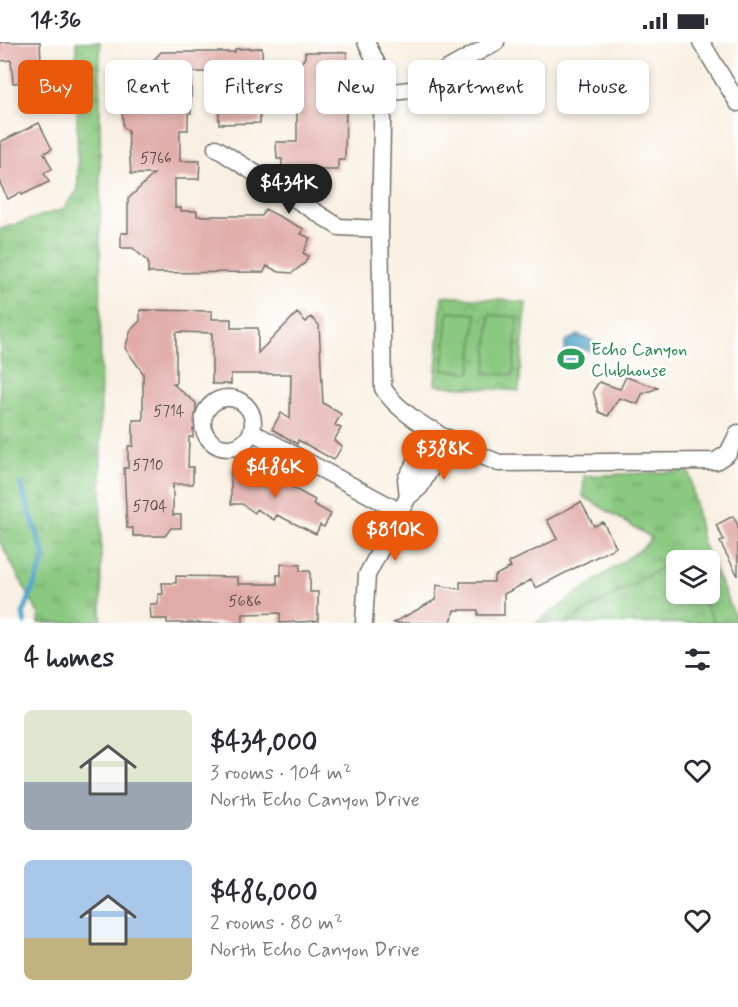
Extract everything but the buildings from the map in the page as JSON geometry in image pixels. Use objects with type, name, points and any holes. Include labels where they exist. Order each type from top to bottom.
[{"type":"street","points":[[366,42],[377,60]]},
{"type":"street","points":[[396,92],[410,90],[496,42]]},
{"type":"street","points":[[701,42],[738,103]]},
{"type":"street","points":[[383,114],[380,229],[383,388],[394,403],[441,434],[499,463],[716,461],[728,453],[737,441]]},
{"type":"street","points":[[216,148],[339,227],[380,229]]},
{"type":"street","points":[[252,432],[404,504]]},
{"type":"street","points":[[364,623],[367,575],[404,504],[420,487],[441,434]]},
{"type":"green space","points":[[76,42],[100,42],[101,623],[38,623],[39,615],[0,542],[0,229],[63,209],[78,190],[77,114],[93,114],[93,60],[76,60]]},
{"type":"green space","points":[[442,296],[526,302],[519,391],[435,385]]},
{"type":"green space","points":[[448,312],[476,314],[471,372],[443,370]]},
{"type":"green space","points":[[490,315],[518,317],[513,375],[486,373]]},
{"type":"green space","points":[[689,471],[702,541],[706,550],[666,550],[666,604],[720,604],[720,582],[738,623],[535,623],[642,548],[652,538],[583,496],[584,476]]},
{"type":"green space","points":[[666,565],[666,604],[705,604],[715,623],[565,623]]},
{"type":"water","name":"Echo Canyon Clubhouse","points":[[577,335],[593,341],[590,351],[579,349],[575,368],[564,367],[565,342]]},
{"type":"waterway","points":[[20,483],[45,557],[23,614],[25,623]]},
{"type":"place","name":"Echo Canyon Clubhouse","points":[[571,359]]}]
